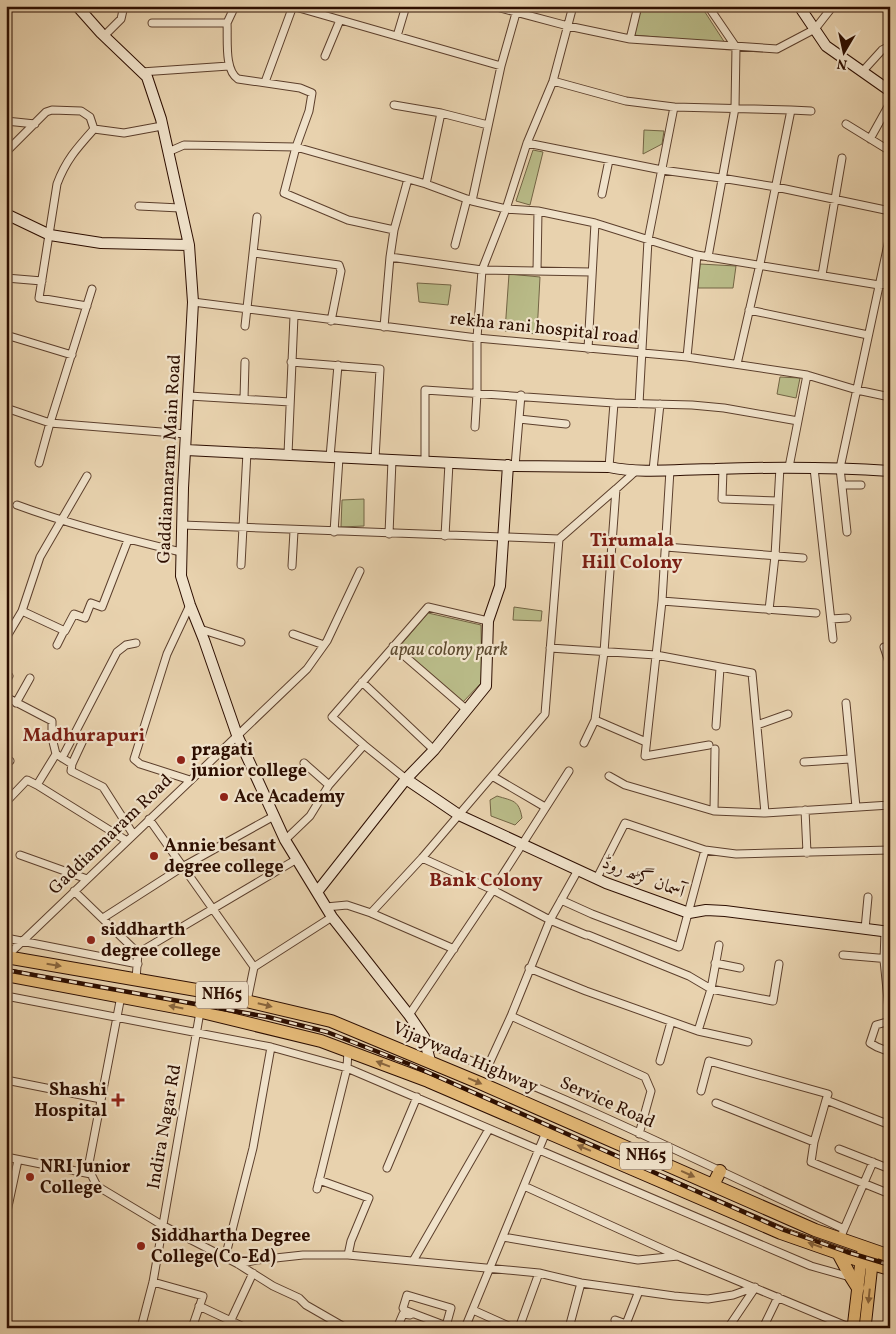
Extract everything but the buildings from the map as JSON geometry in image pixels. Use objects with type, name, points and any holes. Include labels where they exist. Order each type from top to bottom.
[{"type":"highway","name":"Vijaywada Highway","points":[[6,957],[141,979],[331,1021],[430,1061],[815,1230],[842,1234],[869,1249],[890,1256]]},
{"type":"highway","name":"Vijaywada Highway","points":[[6,975],[200,1012],[309,1037],[428,1082],[781,1233],[866,1263],[890,1269]]},
{"type":"highway","points":[[141,979],[142,1001]]},
{"type":"highway","points":[[309,1037],[314,1017]]},
{"type":"highway","points":[[609,1159],[620,1144]]},
{"type":"highway","points":[[713,1185],[720,1171]]},
{"type":"highway","points":[[838,1252],[854,1282]]},
{"type":"main road","points":[[865,1328],[866,1263],[869,1249]]},
{"type":"main road","points":[[852,1328],[854,1282],[866,1263]]},
{"type":"street","name":"Gaddiannaram Main Road","points":[[77,6],[104,36],[147,77],[162,126],[189,245],[192,302],[181,576],[190,605],[237,735],[285,840],[332,917],[409,1015],[427,1044],[430,1061]]},
{"type":"street","points":[[104,36],[120,19],[124,6]]},
{"type":"street","points":[[235,6],[227,23],[229,66],[232,74],[238,79],[300,88],[312,93],[309,111],[296,147],[284,193],[348,220],[394,230]]},
{"type":"street","points":[[265,82],[293,6],[502,66]]},
{"type":"street","points":[[397,36],[406,6]]},
{"type":"street","points":[[493,6],[517,10],[568,26],[630,39],[777,50],[815,29],[833,6]]},
{"type":"street","points":[[475,427],[478,392],[477,338],[482,270],[506,209],[527,143],[553,81],[573,6]]},
{"type":"street","points":[[630,39],[638,6]]},
{"type":"street","points":[[708,6],[736,47],[735,108],[708,257]]},
{"type":"street","points":[[799,6],[826,46],[890,91]]},
{"type":"street","points":[[455,245],[470,200],[517,10]]},
{"type":"street","points":[[325,56],[340,20]]},
{"type":"street","points":[[152,23],[227,23]]},
{"type":"street","points":[[862,72],[882,50],[890,46]]},
{"type":"street","points":[[141,72],[229,66]]},
{"type":"street","points":[[553,81],[626,101],[674,107],[811,111]]},
{"type":"street","points":[[870,138],[890,103]]},
{"type":"street","points":[[394,105],[441,113],[488,125]]},
{"type":"street","points":[[639,404],[648,240],[674,107]]},
{"type":"street","points":[[6,152],[35,124],[39,117],[52,110],[80,111],[90,117],[94,129]]},
{"type":"street","points":[[737,364],[760,264],[791,110]]},
{"type":"street","points":[[426,184],[441,113]]},
{"type":"street","points":[[6,121],[35,124]]},
{"type":"street","points":[[846,124],[890,151]]},
{"type":"street","points":[[94,129],[124,133],[162,126]]},
{"type":"street","points":[[87,306],[40,299],[57,184],[69,158],[94,129]]},
{"type":"street","points":[[527,143],[608,160],[721,178],[890,211]]},
{"type":"street","points":[[168,152],[184,145],[296,147],[426,184],[470,200],[506,209],[538,211],[595,223],[697,255],[879,285],[890,284]]},
{"type":"street","points":[[822,275],[842,158]]},
{"type":"street","points":[[602,194],[608,160]]},
{"type":"street","points":[[384,327],[394,230],[408,180]]},
{"type":"street","points":[[139,206],[180,208]]},
{"type":"street","points":[[537,271],[538,211]]},
{"type":"street","points":[[6,214],[50,235],[101,243],[189,245]]},
{"type":"street","points":[[245,326],[257,218]]},
{"type":"street","points":[[588,349],[595,223]]},
{"type":"street","points":[[847,532],[840,468],[890,235]]},
{"type":"street","points":[[254,253],[339,265],[341,271],[331,321]]},
{"type":"street","points":[[687,357],[697,255]]},
{"type":"street","points":[[390,257],[482,270],[591,272]]},
{"type":"street","points":[[6,278],[42,281]]},
{"type":"street","points":[[39,463],[92,290]]},
{"type":"street","name":"rekha rani hospital road","points":[[192,302],[477,338],[687,357],[807,375],[857,390],[890,397]]},
{"type":"street","points":[[749,310],[868,335]]},
{"type":"street","points":[[288,454],[294,316]]},
{"type":"street","points":[[6,335],[72,355]]},
{"type":"street","points":[[244,399],[245,362]]},
{"type":"street","points":[[291,362],[380,369],[375,459]]},
{"type":"street","points":[[334,532],[338,365]]},
{"type":"street","points":[[769,610],[775,556],[778,501],[798,421],[807,375]]},
{"type":"street","points":[[425,462],[425,390],[478,392],[614,403],[724,408],[798,421]]},
{"type":"street","points":[[317,892],[406,779],[434,750],[486,686],[488,621],[500,586],[521,395]]},
{"type":"street","points":[[189,396],[290,402]]},
{"type":"street","points":[[609,467],[614,403]]},
{"type":"street","points":[[653,470],[660,404]]},
{"type":"street","points":[[6,408],[50,423],[186,434]]},
{"type":"street","points":[[519,419],[566,424]]},
{"type":"street","points":[[186,450],[425,462],[653,470],[785,467],[890,471]]},
{"type":"street","points":[[241,565],[247,452]]},
{"type":"street","points":[[389,534],[392,460]]},
{"type":"street","points":[[445,536],[449,463]]},
{"type":"street","points":[[723,468],[722,499],[778,501]]},
{"type":"street","points":[[814,468],[833,639]]},
{"type":"street","points":[[182,525],[559,539],[638,469]]},
{"type":"street","points":[[670,470],[662,601],[645,756],[712,747],[714,811]]},
{"type":"street","points":[[7,633],[22,611],[40,557],[87,476]]},
{"type":"street","points":[[842,485],[861,485]]},
{"type":"street","points":[[584,743],[595,720],[604,652],[616,489]]},
{"type":"street","points":[[17,505],[61,521],[128,540],[181,552]]},
{"type":"street","points":[[292,566],[294,530]]},
{"type":"street","points":[[371,913],[422,858],[545,714],[559,539]]},
{"type":"street","points":[[57,645],[74,614],[85,618],[91,603],[102,607],[128,540]]},
{"type":"street","points":[[666,547],[803,558]]},
{"type":"street","name":"Gaddiannaram Road","points":[[6,957],[237,735],[272,704],[306,669],[324,645],[360,571]]},
{"type":"street","points":[[662,601],[816,614]]},
{"type":"street","points":[[190,605],[167,654],[134,759],[140,764],[190,780]]},
{"type":"street","points":[[406,779],[332,717],[428,607],[488,621]]},
{"type":"street","points":[[22,611],[64,631]]},
{"type":"street","points":[[831,619],[847,618]]},
{"type":"street","points":[[200,629],[241,642]]},
{"type":"street","points":[[293,634],[324,645]]},
{"type":"street","points":[[37,784],[59,756],[117,652],[126,645],[136,644]]},
{"type":"street","points":[[394,646],[467,710]]},
{"type":"street","points":[[884,647],[890,665]]},
{"type":"street","points":[[550,648],[656,655],[752,674],[765,813]]},
{"type":"street","points":[[716,726],[720,668]]},
{"type":"street","points":[[16,703],[30,678]]},
{"type":"street","points":[[362,682],[434,750]]},
{"type":"street","points":[[6,698],[52,720],[52,738],[59,756],[72,764]]},
{"type":"street","points":[[846,703],[856,807]]},
{"type":"street","points":[[757,725],[788,714]]},
{"type":"street","points":[[595,720],[646,742]]},
{"type":"street","points":[[85,736],[72,764],[71,771],[103,787],[133,834]]},
{"type":"street","points":[[285,840],[310,816],[329,785],[364,745]]},
{"type":"street","points":[[804,762],[850,759]]},
{"type":"street","points":[[304,763],[329,785]]},
{"type":"street","points":[[409,1015],[493,890],[569,771]]},
{"type":"street","points":[[492,776],[545,807]]},
{"type":"street","points":[[609,776],[625,785],[714,811],[765,813],[890,805]]},
{"type":"street","name":"آسمان گڑھ روڈ","points":[[406,779],[459,814],[606,883],[689,913],[706,910],[725,911],[887,932]]},
{"type":"street","points":[[6,802],[27,780],[37,784],[127,841]]},
{"type":"street","points":[[806,810],[807,853]]},
{"type":"street","points":[[103,918],[184,866],[274,816]]},
{"type":"street","points":[[149,819],[254,967]]},
{"type":"street","points":[[597,878],[625,823],[705,850],[736,854],[890,850]]},
{"type":"street","points":[[561,900],[592,914],[679,947],[705,850]]},
{"type":"street","points":[[20,855],[87,879]]},
{"type":"street","points":[[422,858],[493,890],[550,920],[689,976],[711,989],[773,1001],[779,964]]},
{"type":"street","points":[[138,953],[297,859]]},
{"type":"street","points":[[488,1066],[511,1016],[550,920],[578,870]]},
{"type":"street","points":[[74,892],[138,953],[141,979]]},
{"type":"street","points":[[865,929],[868,897]]},
{"type":"street","points":[[326,907],[347,906],[371,913],[454,949]]},
{"type":"street","points":[[247,1001],[254,967],[332,917]]},
{"type":"street","points":[[887,932],[890,1021],[876,1025],[870,1043],[890,1052]]},
{"type":"street","points":[[6,938],[138,964]]},
{"type":"street","points":[[698,1031],[711,989],[719,945]]},
{"type":"street","points":[[843,955],[887,960]]},
{"type":"street","points":[[715,963],[740,968]]},
{"type":"street","points":[[529,968],[671,1022],[698,1031],[748,1042]]},
{"type":"street","points":[[6,996],[271,1047],[346,1068],[418,1097],[811,1266],[854,1282]]},
{"type":"street","points":[[121,996],[89,1163],[97,1186],[162,1226],[238,1264],[272,1286],[299,1298],[306,1305],[346,1328]]},
{"type":"street","name":"Indira Nagar Rd","points":[[141,1328],[153,1282],[200,1012]]},
{"type":"street","points":[[511,1016],[645,1077],[651,1091],[639,1134]]},
{"type":"street","points":[[660,1060],[671,1022]]},
{"type":"street","name":"Service Road","points":[[427,1044],[488,1066],[720,1171],[842,1234]]},
{"type":"street","points":[[224,1258],[254,1148],[271,1047]]},
{"type":"street","points":[[317,1189],[346,1068],[348,1051]]},
{"type":"street","points":[[701,1091],[709,1061],[828,1094],[814,1142],[810,1160],[812,1164],[890,1194]]},
{"type":"street","points":[[6,1080],[101,1099]]},
{"type":"street","points":[[387,1168],[418,1097]]},
{"type":"street","points":[[826,1100],[890,1125]]},
{"type":"street","points":[[716,1103],[814,1142]]},
{"type":"street","points":[[413,1262],[489,1129]]},
{"type":"street","points":[[465,1328],[546,1132]]},
{"type":"street","points":[[839,1149],[890,1169]]},
{"type":"street","points":[[6,1157],[92,1174]]},
{"type":"street","points":[[6,1216],[18,1160]]},
{"type":"street","points":[[842,1234],[873,1162]]},
{"type":"street","points":[[320,1180],[369,1198],[351,1241],[348,1255]]},
{"type":"street","points":[[524,1186],[678,1256],[852,1328]]},
{"type":"street","points":[[503,1236],[638,1260],[678,1256]]},
{"type":"street","points":[[238,1264],[303,1255],[348,1255],[539,1273],[581,1283],[708,1299],[733,1295],[755,1287]]},
{"type":"street","points":[[233,1323],[253,1273]]},
{"type":"street","points":[[519,1328],[539,1273]]},
{"type":"street","points":[[153,1282],[203,1296],[192,1328]]},
{"type":"street","points":[[569,1328],[581,1283]]},
{"type":"street","points":[[728,1328],[755,1287]]},
{"type":"street","points":[[626,1324],[639,1291]]},
{"type":"street","points":[[407,1295],[451,1308],[448,1327],[404,1310],[407,1295]]},
{"type":"street","points":[[763,1328],[778,1297]]},
{"type":"street","points":[[199,1306],[246,1328]]},
{"type":"street","points":[[473,1310],[513,1328]]},
{"type":"street","points":[[397,1328],[404,1314],[448,1327]]},
{"type":"street","points":[[615,1320],[637,1328]]},
{"type":"green space","points":[[642,6],[701,6],[725,43],[633,35]]},
{"type":"green space","points":[[644,130],[664,131],[662,144],[643,154]]},
{"type":"green space","points":[[533,150],[543,152],[530,205],[516,201]]},
{"type":"green space","points":[[700,264],[736,266],[733,288],[698,288]]},
{"type":"green space","points":[[509,274],[540,277],[537,334],[505,331]]},
{"type":"green space","points":[[417,283],[451,285],[448,305],[419,302]]},
{"type":"green space","points":[[780,377],[800,378],[796,398],[777,394]]},
{"type":"green space","points":[[364,499],[364,526],[341,527],[342,500]]},
{"type":"green space","points":[[514,607],[542,611],[541,621],[513,620]]},
{"type":"green space","name":"apau colony park","points":[[428,613],[481,625],[482,682],[462,703],[399,647]]},
{"type":"green space","points":[[497,796],[517,804],[522,818],[515,825],[491,816],[490,800]]},
{"type":"railway","points":[[6,970],[268,1017],[327,1032],[409,1064],[784,1230],[890,1265]]},
{"type":"place","name":"pragati junior college","points":[[181,760]]},
{"type":"place","name":"Ace Academy","points":[[224,797]]},
{"type":"place","name":"Annie besant degree college","points":[[154,856]]},
{"type":"place","name":"siddharth degree college","points":[[91,940]]},
{"type":"place","name":"Shashi Hospital","points":[[118,1100]]},
{"type":"place","name":"NRI Junior College","points":[[30,1177]]},
{"type":"place","name":"Siddhartha Degree College(Co-Ed)","points":[[141,1246]]},
{"type":"district","name":"Tirumala Hill Colony","points":[[632,552]]},
{"type":"district","name":"Madhurapuri","points":[[84,736]]},
{"type":"district","name":"Bank Colony","points":[[486,881]]}]
